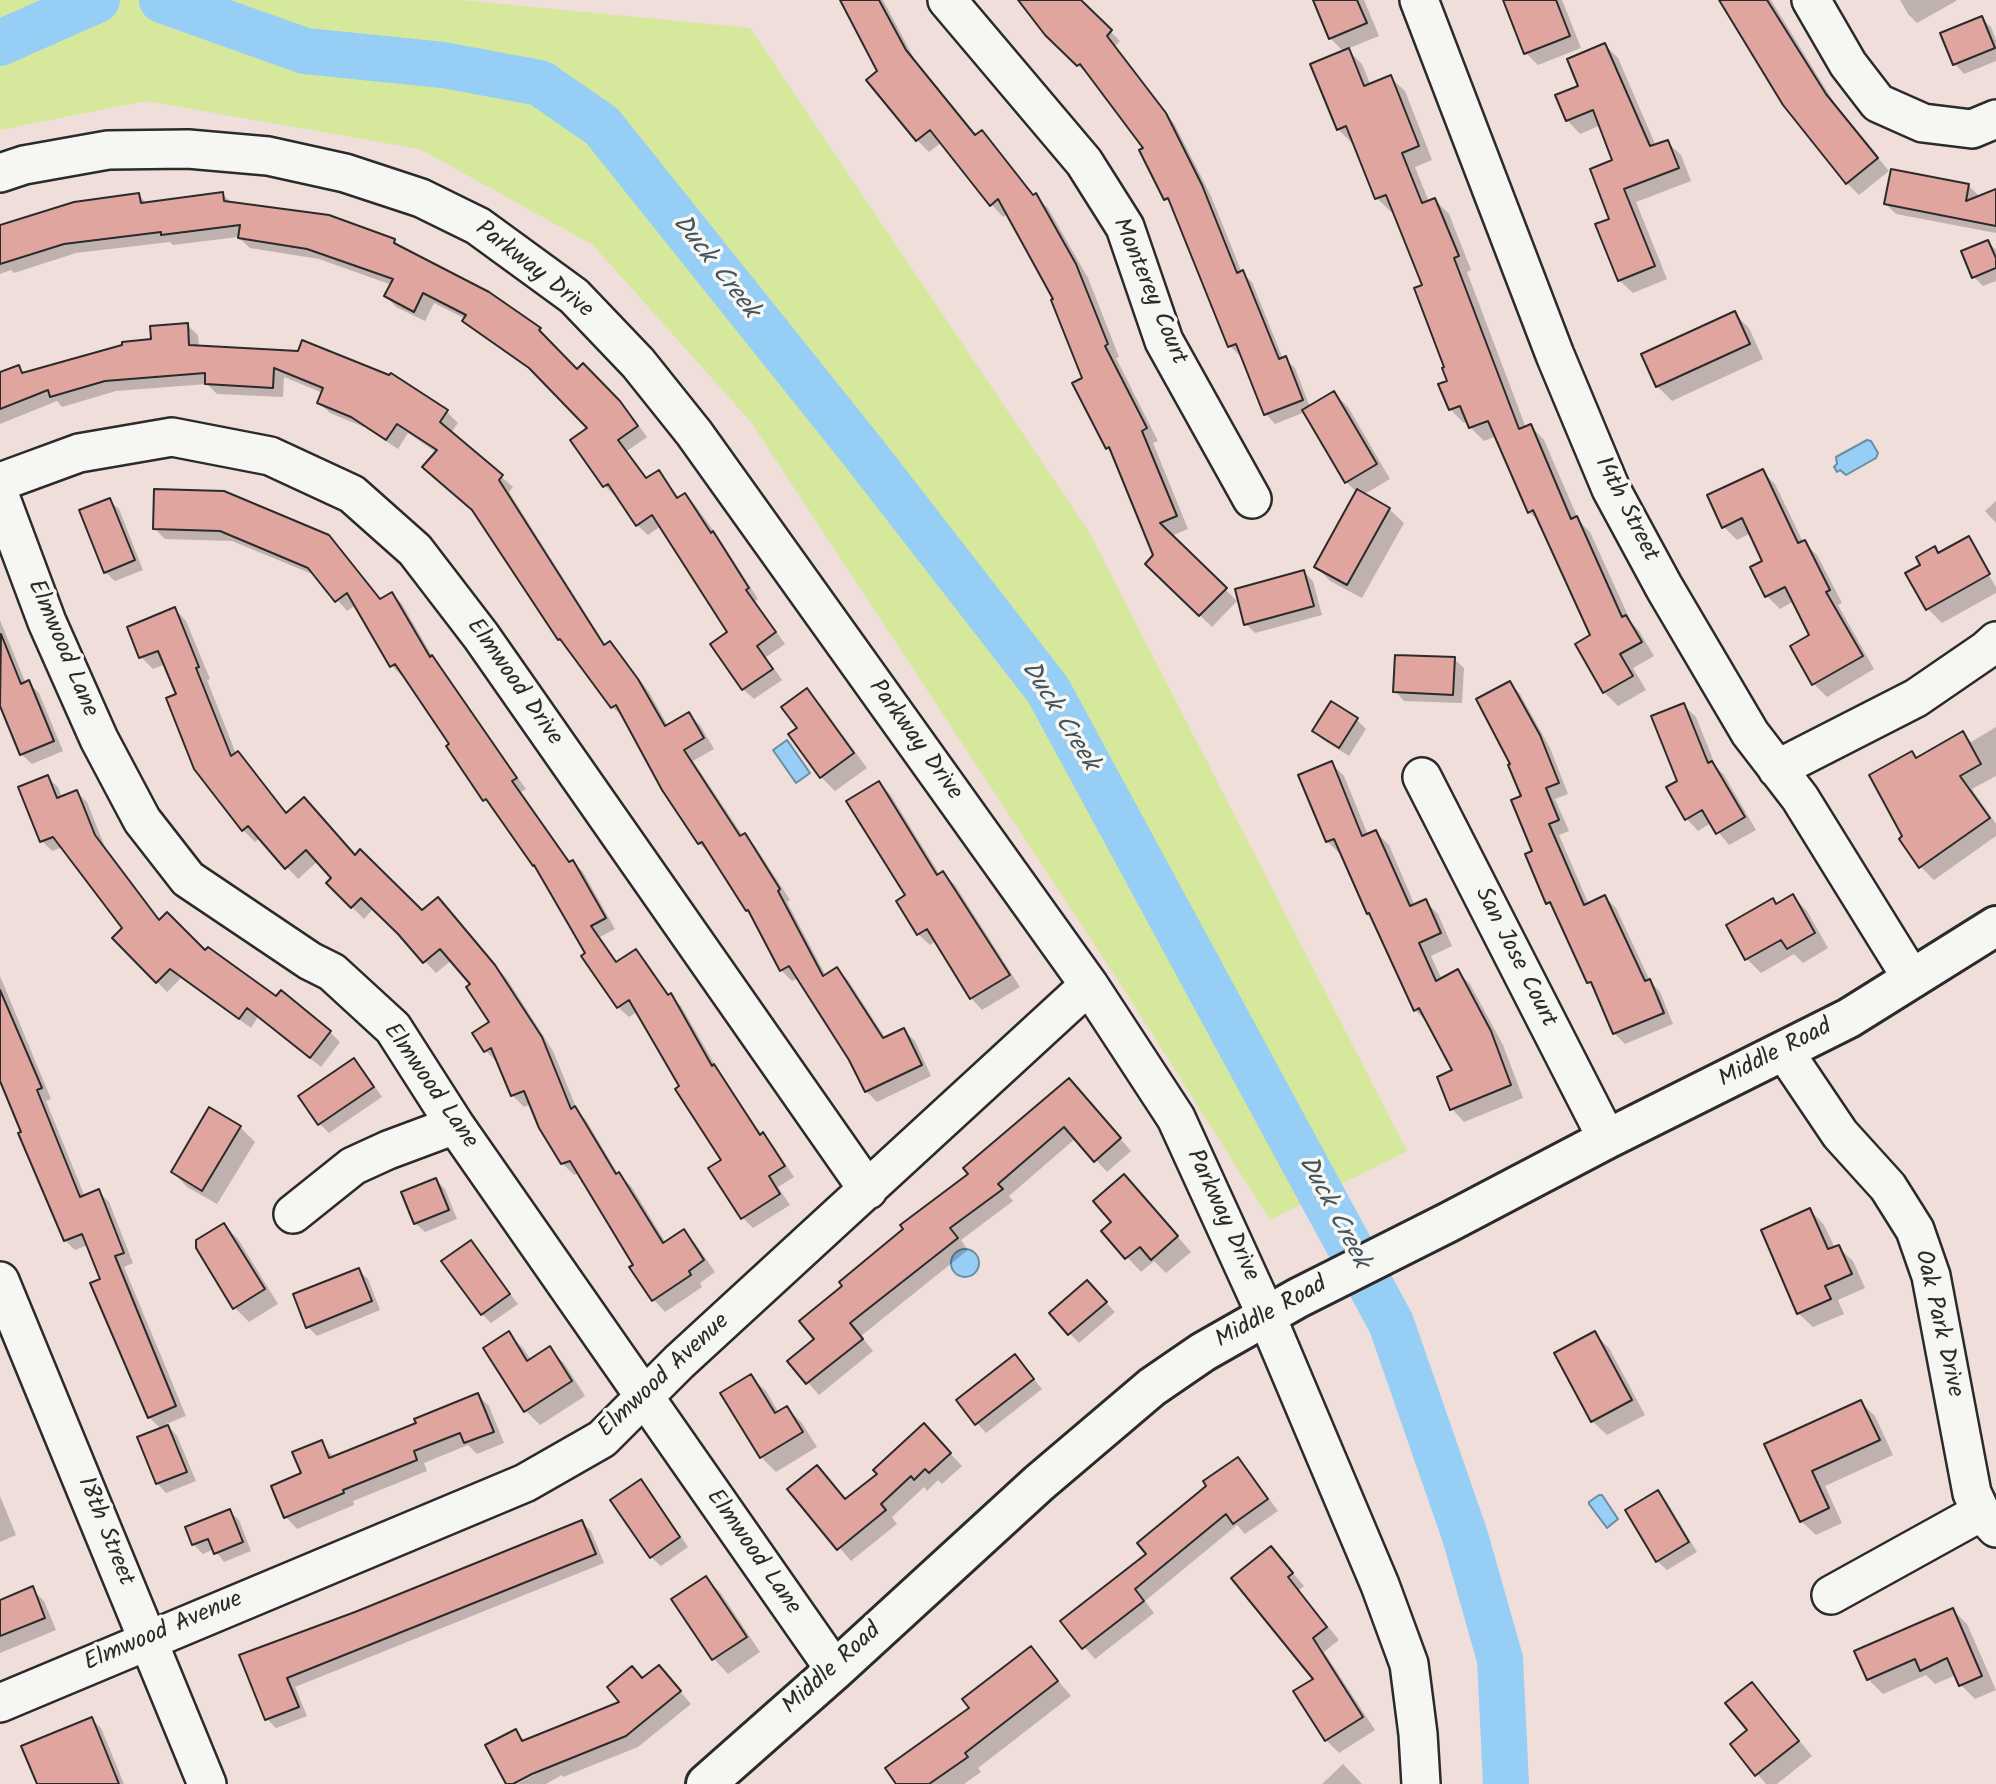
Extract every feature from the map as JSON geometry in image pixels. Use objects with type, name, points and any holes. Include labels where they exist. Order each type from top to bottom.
[{"type":"main road","name":"Middle Road","points":[[706,1784],[1039,1483],[1152,1387],[1203,1352],[1282,1306],[1606,1139],[1849,1018],[1996,926]]},
{"type":"street","name":"Monterey Court","points":[[947,0],[1084,162],[1125,227],[1164,341],[1252,499]]},
{"type":"street","name":"14th Street","points":[[1419,0],[1555,355],[1611,489],[1664,587],[1750,733],[1800,798],[1912,979]]},
{"type":"street","points":[[1811,0],[1848,64],[1878,103],[1923,123],[1972,128],[1996,119]]},
{"type":"street","name":"Parkway Drive","points":[[0,173],[24,164],[108,150],[188,149],[268,156],[345,173],[421,198],[478,226],[574,296],[638,363],[694,433],[1089,985],[1176,1118],[1282,1306],[1409,1664],[1421,1784]]},
{"type":"street","name":"Elmwood Drive","points":[[0,482],[79,453],[172,437],[270,456],[352,494],[415,550],[481,636],[868,1190]]},
{"type":"street","name":"Elmwood Lane","points":[[0,496],[47,622],[99,739],[142,820],[188,879],[310,961],[332,972],[393,1028],[455,1125],[835,1670]]},
{"type":"street","points":[[1777,769],[1916,698],[1996,641]]},
{"type":"street","name":"San Jose Court","points":[[1422,777],[1606,1139]]},
{"type":"street","name":"Elmwood Avenue","points":[[0,1703],[525,1482],[602,1439],[679,1362],[1089,985]]},
{"type":"street","name":"Oak Park Drive","points":[[1784,1051],[1840,1134],[1888,1186],[1915,1230],[1931,1276],[1972,1493],[1989,1520],[1832,1595]]},
{"type":"street","points":[[293,1214],[353,1166],[455,1125]]},
{"type":"street","name":"18th Street","points":[[0,1281],[207,1784]]},
{"type":"green space","points":[[0,0],[461,0],[750,28],[1089,532],[1407,1151],[1270,1220],[1134,1005],[751,422],[593,245],[420,149],[146,101],[0,130]]},
{"type":"water","points":[[1867,440],[1871,441],[1878,453],[1876,458],[1846,475],[1840,470],[1837,472],[1834,467],[1837,464],[1836,457]]},
{"type":"water","points":[[787,740],[810,773],[796,783],[773,750]]},
{"type":"water","points":[[965,1249],[975,1253],[979,1263],[975,1273],[965,1277],[955,1273],[951,1263],[955,1253]]},
{"type":"water","points":[[1602,1495],[1618,1519],[1607,1528],[1589,1504]]},
{"type":"building","points":[[840,0],[879,0],[906,50],[975,135],[982,130],[1033,195],[1036,193],[1076,264],[1108,344],[1105,346],[1147,428],[1142,431],[1177,516],[1160,523],[1227,588],[1199,616],[1145,564],[1153,555],[1109,447],[1106,449],[1072,383],[1082,378],[1051,300],[1053,299],[998,199],[990,206],[930,130],[916,141],[866,80],[877,71]]},
{"type":"building","points":[[1018,0],[1081,0],[1112,30],[1107,36],[1166,113],[1202,185],[1237,273],[1243,270],[1279,359],[1286,356],[1303,400],[1264,415],[1236,344],[1228,347],[1168,198],[1164,200],[1139,150],[1143,148],[1080,64],[1077,66],[1045,35]]},
{"type":"building","points":[[1313,0],[1357,0],[1367,23],[1329,39]]},
{"type":"building","points":[[1503,0],[1556,0],[1570,36],[1524,54]]},
{"type":"building","points":[[1719,0],[1767,0],[1826,94],[1878,158],[1846,184],[1783,105]]},
{"type":"building","points":[[1982,16],[1995,48],[1953,65],[1940,33]]},
{"type":"building","points":[[1605,43],[1650,146],[1668,140],[1679,168],[1624,189],[1655,266],[1618,281],[1595,224],[1609,219],[1590,169],[1612,160],[1593,110],[1566,121],[1555,95],[1578,86],[1567,59]]},
{"type":"building","points":[[1349,48],[1364,86],[1391,75],[1419,146],[1402,153],[1422,203],[1435,198],[1459,256],[1454,258],[1519,429],[1531,424],[1571,519],[1577,516],[1622,617],[1626,615],[1642,642],[1620,654],[1633,676],[1603,693],[1575,644],[1590,635],[1533,510],[1528,513],[1488,421],[1469,428],[1460,406],[1449,410],[1438,384],[1447,381],[1442,368],[1444,367],[1414,288],[1422,285],[1386,195],[1375,199],[1346,126],[1337,130],[1310,64]]},
{"type":"building","points":[[1891,169],[1969,184],[1966,201],[1996,189],[1996,226],[1884,204]]},
{"type":"building","points":[[223,192],[224,201],[329,215],[395,239],[394,243],[489,292],[541,328],[539,330],[577,369],[583,363],[620,401],[638,426],[618,440],[646,478],[659,470],[677,498],[685,493],[749,588],[746,590],[776,632],[757,646],[773,669],[742,690],[710,644],[727,632],[652,515],[636,526],[608,484],[603,487],[570,440],[587,428],[529,368],[462,321],[466,315],[423,293],[414,312],[384,296],[393,279],[307,249],[238,238],[240,225],[64,244],[0,264],[0,225],[74,202],[139,193],[141,203]]},
{"type":"building","points":[[1988,240],[1996,258],[1996,268],[1972,278],[1961,251]]},
{"type":"building","points":[[1735,311],[1750,344],[1656,387],[1641,354]]},
{"type":"building","points":[[188,323],[189,345],[298,351],[302,340],[389,375],[391,373],[448,410],[440,422],[503,475],[499,480],[604,645],[610,641],[638,679],[665,726],[689,712],[704,738],[684,750],[740,836],[745,833],[780,889],[778,891],[823,976],[837,967],[883,1038],[904,1028],[922,1065],[865,1092],[849,1060],[789,966],[780,971],[748,910],[746,911],[702,842],[698,844],[662,790],[616,705],[611,708],[560,639],[558,640],[472,510],[422,467],[437,450],[397,424],[386,440],[351,417],[317,403],[323,388],[274,368],[273,388],[205,384],[205,373],[105,381],[50,397],[48,390],[0,409],[0,372],[19,365],[22,373],[122,345],[122,342],[151,339],[150,326]]},
{"type":"building","points":[[1334,391],[1377,464],[1345,483],[1302,410]]},
{"type":"building","points":[[1763,469],[1798,543],[1805,540],[1830,590],[1826,592],[1863,656],[1812,685],[1790,646],[1809,635],[1785,587],[1765,597],[1750,567],[1762,561],[1742,518],[1722,528],[1707,495]]},
{"type":"building","points":[[154,489],[224,491],[329,535],[380,599],[392,592],[430,657],[432,655],[517,778],[512,781],[569,862],[573,860],[606,918],[591,926],[616,962],[636,949],[668,995],[671,993],[712,1066],[714,1064],[760,1135],[763,1132],[785,1166],[769,1176],[780,1194],[741,1219],[708,1168],[721,1160],[675,1089],[679,1086],[629,1000],[617,1008],[581,956],[585,953],[534,865],[486,799],[483,801],[446,746],[449,744],[395,664],[390,667],[347,593],[335,602],[308,568],[220,531],[153,529]]},
{"type":"building","points":[[1357,489],[1390,508],[1347,585],[1314,567]]},
{"type":"building","points":[[110,498],[135,560],[104,573],[79,510]]},
{"type":"building","points":[[1969,536],[1990,574],[1926,610],[1905,573],[1920,565],[1916,557],[1935,546],[1938,553]]},
{"type":"building","points":[[1304,570],[1314,606],[1244,625],[1235,589]]},
{"type":"building","points":[[175,607],[231,756],[238,751],[286,813],[304,797],[355,855],[360,849],[422,910],[438,897],[495,965],[542,1037],[571,1109],[575,1106],[616,1174],[619,1172],[663,1243],[684,1229],[704,1260],[689,1271],[691,1275],[652,1301],[629,1267],[633,1265],[570,1161],[561,1164],[539,1128],[524,1091],[511,1096],[491,1048],[484,1052],[472,1033],[489,1022],[466,987],[470,984],[440,949],[423,963],[361,898],[351,908],[326,883],[331,878],[306,850],[285,869],[248,826],[242,831],[194,769],[166,698],[176,694],[158,651],[139,658],[127,627]]},
{"type":"building","points":[[1,634],[21,684],[29,680],[54,741],[20,755],[0,706]]},
{"type":"building","points":[[1395,655],[1455,657],[1453,695],[1393,692]]},
{"type":"building","points":[[1510,681],[1540,735],[1559,783],[1546,788],[1559,820],[1549,824],[1584,905],[1605,895],[1645,981],[1650,979],[1664,1013],[1613,1034],[1591,982],[1587,983],[1550,902],[1546,904],[1525,854],[1532,851],[1511,800],[1521,796],[1508,765],[1510,764],[1476,699]]},
{"type":"building","points":[[807,688],[854,753],[820,778],[788,734],[797,728],[781,707]]},
{"type":"building","points":[[1331,701],[1358,718],[1339,748],[1312,731]]},
{"type":"building","points":[[1684,703],[1708,763],[1712,761],[1745,817],[1716,834],[1702,810],[1685,820],[1666,787],[1677,781],[1651,716]]},
{"type":"building","points":[[1963,731],[1981,764],[1960,776],[1990,818],[1919,868],[1899,839],[1902,836],[1869,775],[1912,751],[1916,758]]},
{"type":"building","points":[[1332,761],[1362,836],[1376,830],[1410,906],[1426,899],[1441,933],[1419,943],[1436,981],[1458,969],[1491,1031],[1511,1085],[1450,1110],[1437,1077],[1452,1070],[1419,1008],[1414,1011],[1334,839],[1326,842],[1298,775]]},
{"type":"building","points":[[48,775],[57,798],[77,790],[95,835],[159,920],[167,912],[205,950],[208,947],[276,996],[281,990],[331,1031],[310,1058],[247,1008],[239,1019],[170,969],[156,983],[112,938],[122,928],[53,837],[40,842],[18,787]]},
{"type":"building","points":[[879,781],[937,875],[943,871],[1010,975],[970,999],[927,929],[917,935],[896,901],[905,895],[846,801]]},
{"type":"building","points":[[1793,894],[1815,933],[1787,949],[1781,940],[1745,960],[1726,925],[1773,898],[1776,904]]},
{"type":"building","points":[[0,990],[42,1088],[37,1090],[80,1197],[99,1189],[124,1253],[115,1256],[176,1406],[148,1418],[90,1283],[100,1279],[82,1234],[64,1241],[18,1133],[21,1132],[0,1081]]},
{"type":"building","points":[[354,1058],[374,1087],[318,1125],[298,1096]]},
{"type":"building","points":[[1069,1078],[1121,1138],[1094,1162],[1064,1127],[998,1184],[1003,1189],[950,1228],[958,1238],[850,1323],[863,1339],[806,1384],[787,1361],[814,1339],[799,1321],[842,1286],[839,1282],[903,1229],[900,1225],[968,1174],[963,1168]]},
{"type":"building","points":[[209,1107],[241,1126],[202,1191],[171,1172]]},
{"type":"building","points":[[1124,1174],[1178,1236],[1151,1260],[1140,1247],[1125,1259],[1101,1231],[1111,1222],[1093,1201]]},
{"type":"building","points":[[436,1178],[449,1210],[414,1224],[401,1192]]},
{"type":"building","points":[[1810,1208],[1828,1249],[1839,1245],[1852,1274],[1825,1286],[1831,1299],[1797,1314],[1761,1230]]},
{"type":"building","points":[[224,1223],[265,1289],[233,1309],[196,1248],[196,1240]]},
{"type":"building","points":[[471,1240],[510,1294],[481,1315],[441,1261]]},
{"type":"building","points":[[359,1268],[372,1301],[306,1328],[293,1294]]},
{"type":"building","points":[[1087,1280],[1107,1302],[1068,1335],[1049,1313]]},
{"type":"building","points":[[509,1331],[527,1361],[550,1346],[572,1381],[524,1412],[483,1348]]},
{"type":"building","points":[[1595,1331],[1632,1400],[1591,1422],[1554,1353]]},
{"type":"building","points":[[1015,1354],[1034,1379],[975,1425],[956,1400]]},
{"type":"building","points":[[751,1374],[775,1413],[787,1406],[803,1432],[760,1458],[720,1393]]},
{"type":"building","points":[[478,1393],[494,1432],[464,1443],[460,1433],[414,1451],[417,1460],[284,1518],[271,1486],[301,1473],[292,1452],[322,1440],[329,1458],[416,1423],[414,1419]]},
{"type":"building","points":[[1861,1400],[1880,1440],[1812,1471],[1829,1508],[1800,1522],[1764,1444]]},
{"type":"building","points":[[924,1423],[951,1453],[929,1473],[925,1469],[914,1480],[911,1476],[881,1504],[886,1510],[837,1550],[787,1489],[817,1465],[845,1499],[877,1474],[873,1470]]},
{"type":"building","points":[[168,1425],[187,1472],[156,1484],[137,1437]]},
{"type":"building","points":[[1238,1457],[1268,1499],[1233,1524],[1226,1514],[1135,1589],[1144,1601],[1082,1649],[1060,1621],[1146,1554],[1137,1543],[1206,1486],[1203,1481]]},
{"type":"building","points":[[641,1479],[680,1537],[650,1558],[610,1500]]},
{"type":"building","points":[[1658,1490],[1689,1542],[1656,1562],[1625,1510]]},
{"type":"building","points":[[230,1509],[243,1542],[214,1554],[208,1539],[192,1545],[185,1527]]},
{"type":"building","points":[[582,1520],[596,1554],[287,1678],[299,1707],[265,1720],[239,1655],[355,1612]]},
{"type":"building","points":[[1271,1546],[1293,1573],[1288,1577],[1327,1627],[1313,1638],[1363,1717],[1325,1741],[1293,1691],[1313,1679],[1231,1578]]},
{"type":"building","points":[[706,1576],[747,1637],[712,1660],[671,1599]]},
{"type":"building","points":[[33,1586],[45,1618],[0,1636],[0,1600]]},
{"type":"building","points":[[1953,1608],[1982,1676],[1959,1686],[1947,1658],[1920,1671],[1915,1659],[1867,1680],[1854,1651]]},
{"type":"building","points":[[1031,1646],[1058,1681],[965,1753],[968,1757],[929,1784],[896,1784],[885,1768],[969,1708],[962,1699]]},
{"type":"building","points":[[659,1665],[681,1691],[626,1736],[513,1784],[506,1784],[485,1745],[516,1729],[522,1741],[619,1702],[607,1687],[632,1666],[642,1678]]},
{"type":"building","points":[[1752,1682],[1799,1741],[1755,1776],[1730,1744],[1747,1730],[1725,1703]]},
{"type":"building","points":[[92,1717],[119,1784],[37,1784],[21,1746]]},
{"type":"waterway","name":"Duck Creek","points":[[0,43],[97,0]]},
{"type":"waterway","name":"Duck Creek","points":[[162,0],[305,51],[443,65],[540,83],[602,126],[863,452],[1048,690],[1391,1323],[1465,1536],[1500,1659],[1506,1784]]}]
